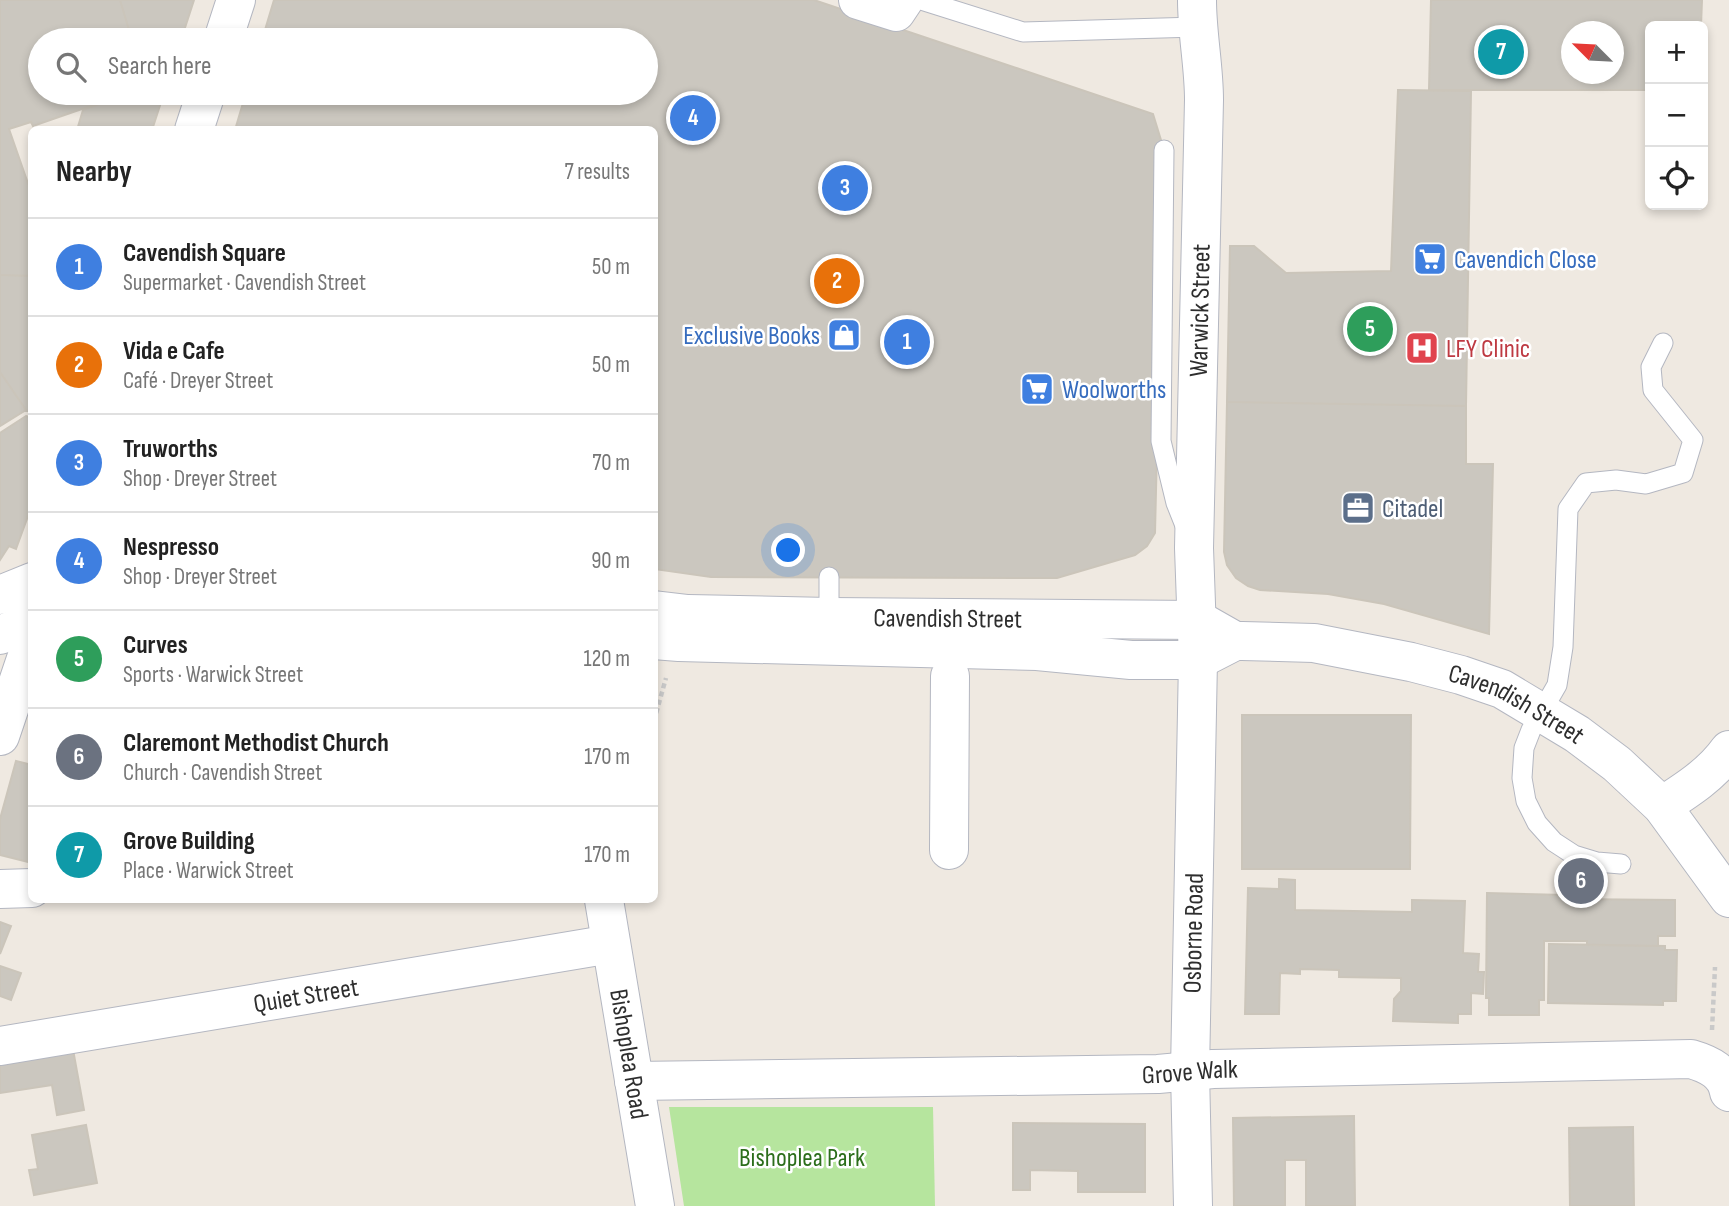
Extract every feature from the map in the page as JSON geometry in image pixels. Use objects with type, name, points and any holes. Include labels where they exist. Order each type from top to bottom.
[{"type":"street","points":[[227,28],[236,0]]},
{"type":"street","points":[[858,0],[896,12],[904,0]]},
{"type":"street","name":"Warwick Street","points":[[1197,14],[1204,72],[1194,548],[1198,620]]},
{"type":"street","points":[[195,126],[202,105]]},
{"type":"street","points":[[0,594],[28,584]]},
{"type":"street","name":"Cavendish Street","points":[[658,610],[688,614],[829,617],[1198,620],[1235,641],[1314,643],[1373,653],[1482,681],[1543,712],[1617,764],[1662,806],[1729,898]]},
{"type":"street","name":"Osborne Road","points":[[1193,1206],[1190,1071],[1198,620]]},
{"type":"street","points":[[0,635],[28,624]]},
{"type":"street","name":"Cavendish Street","points":[[662,654],[678,642],[1037,651],[1131,660],[1198,660],[1235,641]]},
{"type":"street","points":[[0,736],[28,653]]},
{"type":"street","points":[[949,850],[950,676]]},
{"type":"street","points":[[1662,806],[1699,781],[1729,750]]},
{"type":"street","points":[[0,889],[28,888]]},
{"type":"street","name":"Bishoplea Road","points":[[604,903],[655,1206]]},
{"type":"street","name":"Quiet Street","points":[[0,1046],[611,944]]},
{"type":"street","name":"Grove Walk","points":[[634,1080],[1158,1074],[1690,1059],[1707,1064],[1717,1071],[1727,1083],[1729,1092]]},
{"type":"lane","points":[[921,0],[1023,32],[1197,14]]},
{"type":"lane","points":[[1164,150],[1161,441],[1176,503],[1194,548]]},
{"type":"lane","points":[[1621,863],[1597,862],[1574,855],[1553,842],[1537,823],[1526,802],[1522,752],[1531,730],[1557,685],[1563,647],[1568,509],[1576,495],[1586,483],[1616,480],[1646,484],[1684,473],[1693,440],[1653,390],[1651,367],[1663,343]]},
{"type":"lane","points":[[829,577],[829,617]]},
{"type":"path","points":[[658,688],[662,654]]},
{"type":"path","points":[[1706,1037],[1714,1028],[1715,967]]},
{"type":"green space","name":"Bishoplea Park","points":[[669,1107],[933,1107],[935,1206],[684,1206]]},
{"type":"building","points":[[0,0],[120,0],[128,28],[28,28],[28,105],[93,105],[33,126],[31,122],[9,129],[28,184],[28,276],[0,275]]},
{"type":"building","points":[[120,0],[194,0],[185,28],[128,28]]},
{"type":"building","points":[[274,0],[814,0],[1153,114],[1164,150],[1155,533],[1147,546],[1135,555],[1057,578],[711,577],[658,570],[658,126],[236,126],[242,105],[658,105],[658,28],[266,28]]},
{"type":"building","points":[[1431,0],[1702,0],[1701,21],[1645,21],[1645,90],[1429,90]]},
{"type":"building","name":"Cavendich Close","points":[[1398,90],[1471,91],[1466,406],[1227,402],[1230,246],[1254,246],[1286,273],[1391,271]]},
{"type":"building","points":[[97,105],[160,105],[153,126],[78,126],[83,110]]},
{"type":"building","points":[[0,275],[28,276],[28,411],[0,372]]},
{"type":"building","points":[[0,372],[26,410],[0,426]]},
{"type":"building","name":"Citadel","points":[[1227,402],[1466,406],[1466,464],[1493,464],[1489,634],[1384,604],[1328,594],[1260,590],[1236,578],[1227,565],[1224,552]]},
{"type":"building","points":[[28,417],[28,516],[16,549],[9,546],[0,560],[0,433]]},
{"type":"building","points":[[1242,715],[1411,715],[1410,869],[1242,869]]},
{"type":"building","points":[[16,761],[28,764],[28,862],[0,855],[0,819]]},
{"type":"building","points":[[1279,879],[1295,880],[1295,910],[1412,912],[1412,900],[1465,901],[1463,953],[1479,954],[1478,972],[1484,972],[1483,994],[1471,993],[1471,1014],[1458,1014],[1458,1023],[1393,1021],[1394,999],[1401,991],[1401,978],[1339,977],[1339,970],[1300,969],[1300,974],[1280,973],[1279,1014],[1245,1014],[1248,888],[1279,889]]},
{"type":"building","points":[[1487,893],[1565,895],[1565,899],[1675,900],[1675,936],[1658,936],[1658,946],[1587,945],[1587,941],[1544,941],[1544,1000],[1539,1000],[1539,1015],[1489,1015],[1489,998],[1486,998]]},
{"type":"building","points":[[0,922],[11,926],[0,954]]},
{"type":"building","points":[[1549,944],[1665,946],[1665,950],[1677,950],[1676,1001],[1663,1001],[1663,1005],[1548,1003]]},
{"type":"building","points":[[0,966],[21,973],[11,1000],[0,996]]},
{"type":"building","points":[[72,1044],[84,1110],[57,1115],[52,1085],[0,1093],[0,1057]]},
{"type":"building","points":[[1354,1116],[1355,1206],[1306,1206],[1306,1160],[1285,1160],[1285,1206],[1234,1206],[1233,1118]]},
{"type":"building","points":[[1013,1123],[1145,1124],[1145,1192],[1078,1192],[1078,1171],[1030,1170],[1030,1190],[1013,1190]]},
{"type":"building","points":[[86,1125],[97,1183],[34,1195],[29,1170],[38,1169],[32,1135]]},
{"type":"building","points":[[1633,1127],[1634,1206],[1570,1206],[1569,1128]]},
{"type":"place","name":"Grove Building","points":[[1501,52]]},
{"type":"place","name":"Nespresso","points":[[693,118]]},
{"type":"place","name":"Truworths","points":[[845,188]]},
{"type":"place","name":"Cavendich Close","points":[[1430,259]]},
{"type":"place","name":"Vida e Cafe","points":[[837,281]]},
{"type":"place","name":"Curves","points":[[1370,329]]},
{"type":"place","name":"Exclusive Books","points":[[844,335]]},
{"type":"place","name":"Cavendish Square","points":[[907,342]]},
{"type":"place","name":"LFY Clinic","points":[[1422,348]]},
{"type":"place","name":"Woolworths","points":[[1037,389]]},
{"type":"place","name":"Citadel","points":[[1358,508]]},
{"type":"place","name":"Claremont Methodist Church","points":[[1581,881]]}]
